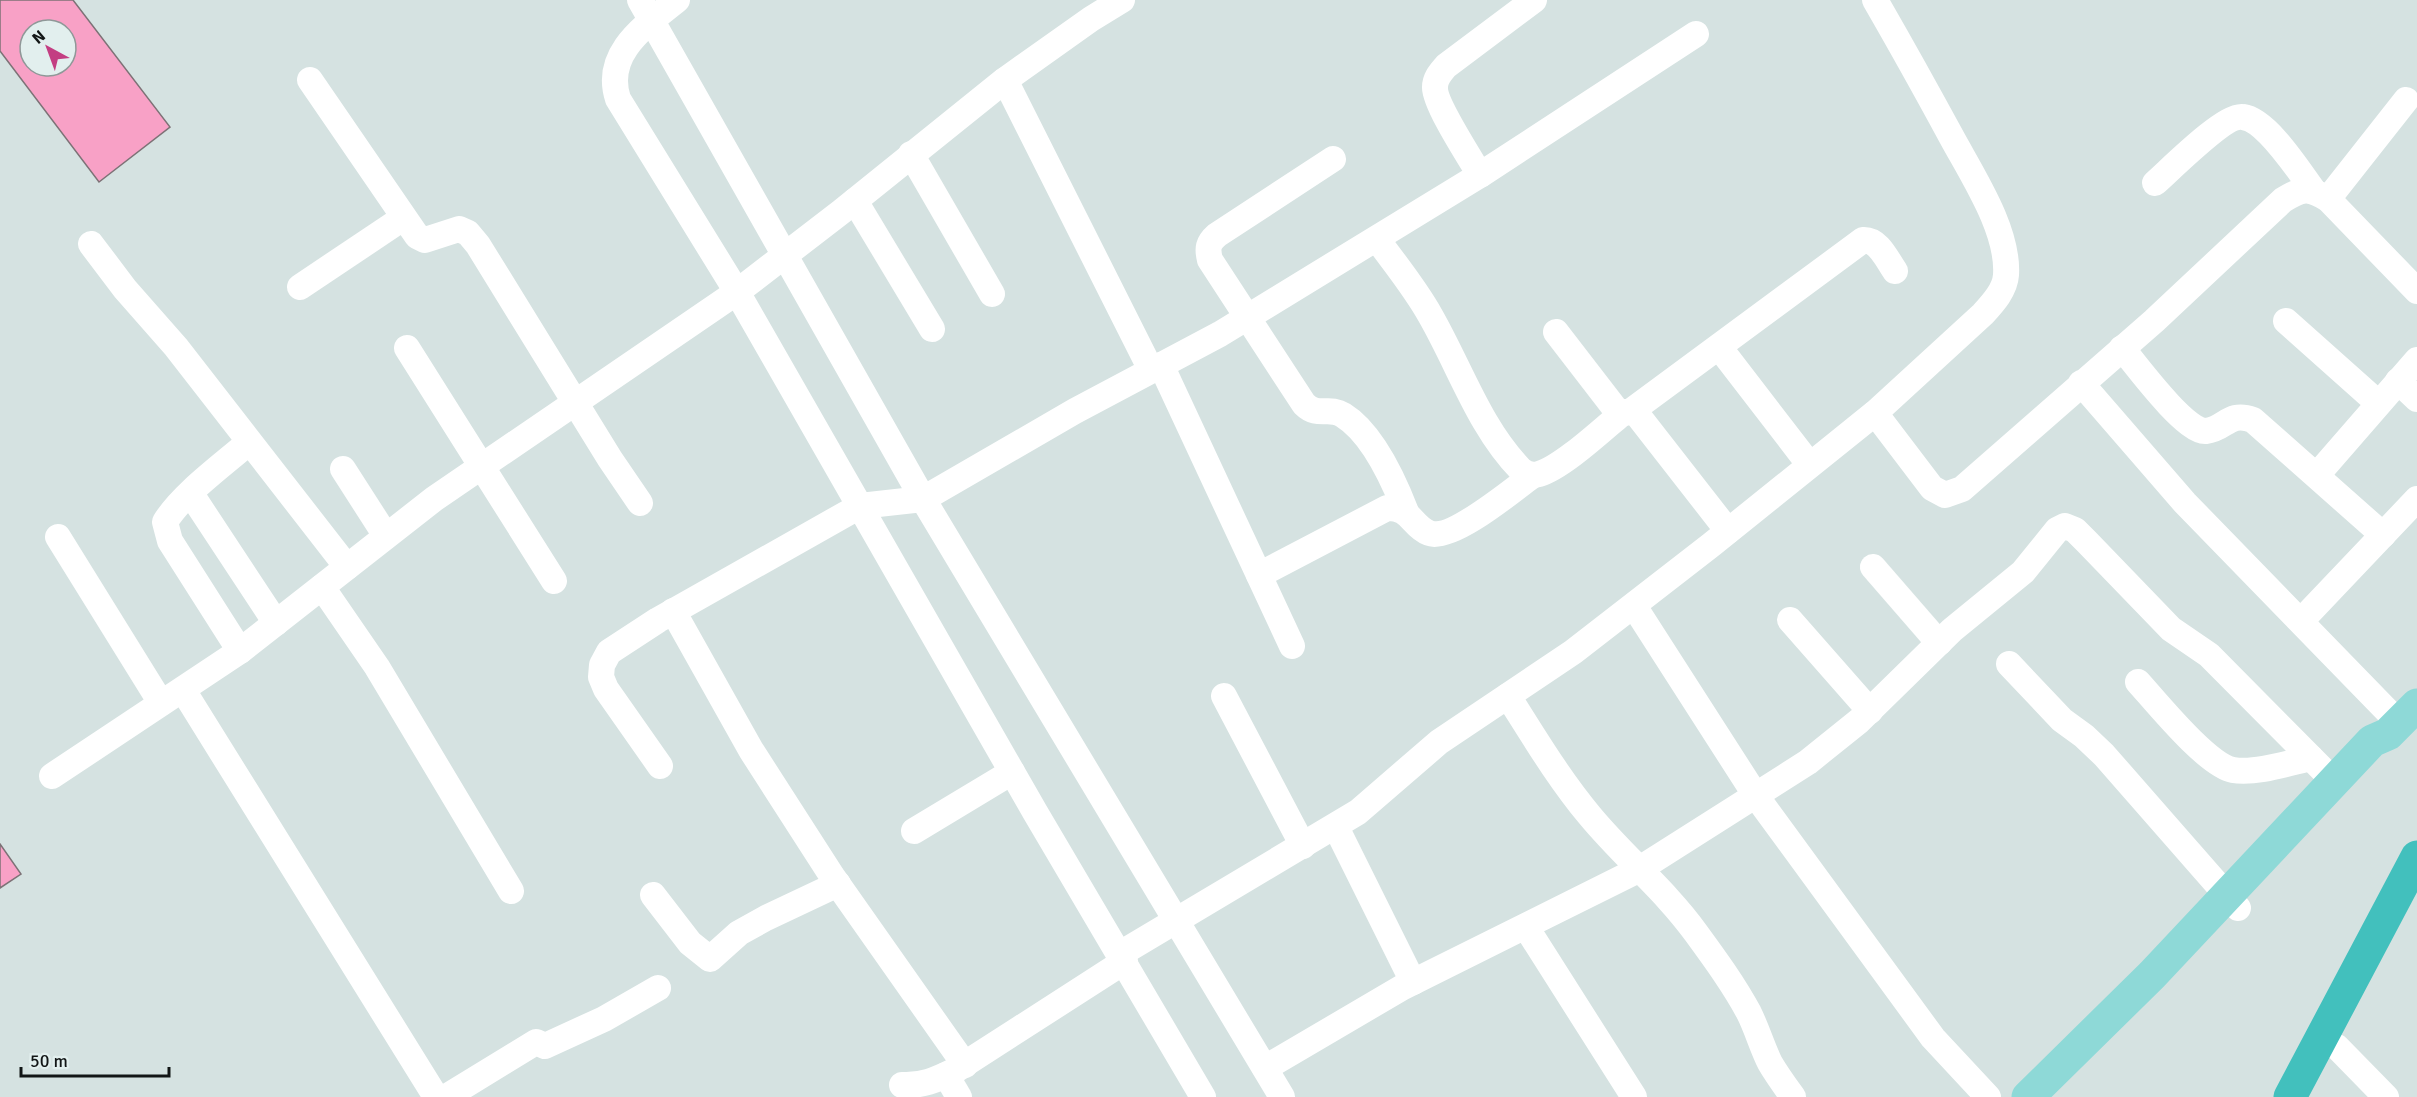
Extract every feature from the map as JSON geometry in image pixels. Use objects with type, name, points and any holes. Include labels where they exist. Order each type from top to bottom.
[{"type":"highway","points":[[2290,1097],[2417,857]]},
{"type":"highway","points":[[2309,1097],[2417,898]]},
{"type":"main road","points":[[2052,1097],[2163,987],[2334,781],[2372,741],[2401,721]]},
{"type":"main road","points":[[2028,1097],[2152,975],[2233,902],[2385,747],[2401,721]]},
{"type":"street","points":[[677,0],[646,10],[630,42],[620,56],[615,70],[613,85],[618,99],[737,292],[1012,772],[1203,1097]]},
{"type":"street","points":[[52,776],[240,651],[434,499],[737,292],[855,201],[1005,80],[1122,0]]},
{"type":"street","points":[[1480,175],[1445,112],[1434,86],[1446,66],[1534,0]]},
{"type":"street","points":[[902,1085],[916,1086],[933,1082],[956,1070],[1177,921],[1336,827],[1380,795],[1439,742],[1573,652],[1634,606],[1875,413],[1983,314],[1999,296],[2006,276],[2004,252],[1996,225],[1979,187],[1875,0]]},
{"type":"street","points":[[646,10],[923,499],[1282,1097]]},
{"type":"street","points":[[660,766],[606,689],[601,677],[602,665],[609,652],[623,641],[860,506],[923,499],[1075,411],[1248,318],[1480,175],[1696,34]]},
{"type":"street","points":[[310,80],[417,236],[425,240],[459,229],[468,233],[498,276],[575,403],[640,503]]},
{"type":"street","points":[[1005,80],[1156,368],[1292,646]]},
{"type":"street","points":[[2320,195],[2406,100]]},
{"type":"street","points":[[2155,183],[2229,120],[2241,116],[2255,121],[2320,195],[2417,291]]},
{"type":"street","points":[[911,154],[992,294]]},
{"type":"street","points":[[1333,159],[1210,242],[1207,250],[1210,260],[1296,392],[1311,410],[1340,413],[1363,435],[1384,464],[1397,488],[1406,512]]},
{"type":"street","points":[[1875,413],[1927,482],[1939,494],[1945,495],[1962,489],[2122,348],[2283,200],[2300,190],[2320,195]]},
{"type":"street","points":[[855,201],[932,329]]},
{"type":"street","points":[[300,287],[403,218]]},
{"type":"street","points":[[1377,239],[1431,316],[1458,373],[1492,431],[1513,462],[1526,474],[1533,475],[1540,474],[1562,461],[1863,240],[1876,243],[1895,271]]},
{"type":"street","points":[[91,244],[102,261],[176,347],[347,567]]},
{"type":"street","points":[[2286,321],[2378,403]]},
{"type":"street","points":[[1556,332],[1625,413],[1641,418],[1728,531]]},
{"type":"street","points":[[1719,347],[1809,464]]},
{"type":"street","points":[[407,348],[554,581]]},
{"type":"street","points":[[2122,348],[2174,410],[2196,430],[2204,432],[2213,430],[2234,417],[2253,420],[2383,535]]},
{"type":"street","points":[[2317,476],[2417,360]]},
{"type":"street","points":[[2398,381],[2417,399]]},
{"type":"street","points":[[2081,383],[2185,503],[2401,721]]},
{"type":"street","points":[[240,651],[166,531],[165,522],[190,494],[249,442]]},
{"type":"street","points":[[343,469],[386,536]]},
{"type":"street","points":[[1259,575],[1381,510],[1397,507],[1406,512],[1426,532],[1437,536],[1447,533],[1533,475]]},
{"type":"street","points":[[190,494],[276,623]]},
{"type":"street","points":[[2301,621],[2417,498]]},
{"type":"street","points":[[1264,1068],[1353,1014],[1413,982],[1638,870],[1808,762],[1870,711],[1939,643],[2023,572],[2057,530],[2065,526],[2069,526],[2103,557],[2171,629],[2209,655],[2334,781]]},
{"type":"street","points":[[58,537],[161,703]]},
{"type":"street","points":[[1873,567],[1939,643]]},
{"type":"street","points":[[322,587],[377,667],[511,891]]},
{"type":"street","points":[[1634,606],[1756,796],[1933,1038],[1988,1097]]},
{"type":"street","points":[[673,611],[751,750],[956,1070],[959,1097]]},
{"type":"street","points":[[1790,620],[1870,711]]},
{"type":"street","points":[[2009,664],[2062,720],[2104,755],[2233,902]]},
{"type":"street","points":[[2138,682],[2196,744],[2214,760],[2231,770],[2245,771],[2311,758]]},
{"type":"street","points":[[183,690],[436,1097]]},
{"type":"street","points":[[1224,696],[1303,846]]},
{"type":"street","points":[[1508,696],[1556,772],[1588,815],[1638,870],[1653,881],[1671,901],[1731,982],[1749,1014],[1770,1062],[1793,1097]]},
{"type":"street","points":[[914,831],[1012,772]]},
{"type":"street","points":[[1336,827],[1413,982]]},
{"type":"street","points":[[653,895],[690,943],[710,959],[724,949],[739,933],[838,884]]},
{"type":"street","points":[[1526,927],[1634,1097]]},
{"type":"street","points":[[446,1097],[536,1042],[545,1046],[604,1019],[658,988]]},
{"type":"street","points":[[2337,1047],[2386,1097]]},
{"type":"building","points":[[0,0],[73,0],[170,127],[99,182],[20,78],[78,78],[78,18],[18,18],[18,75],[0,51]]},
{"type":"building","points":[[0,844],[21,874],[0,888]]}]
